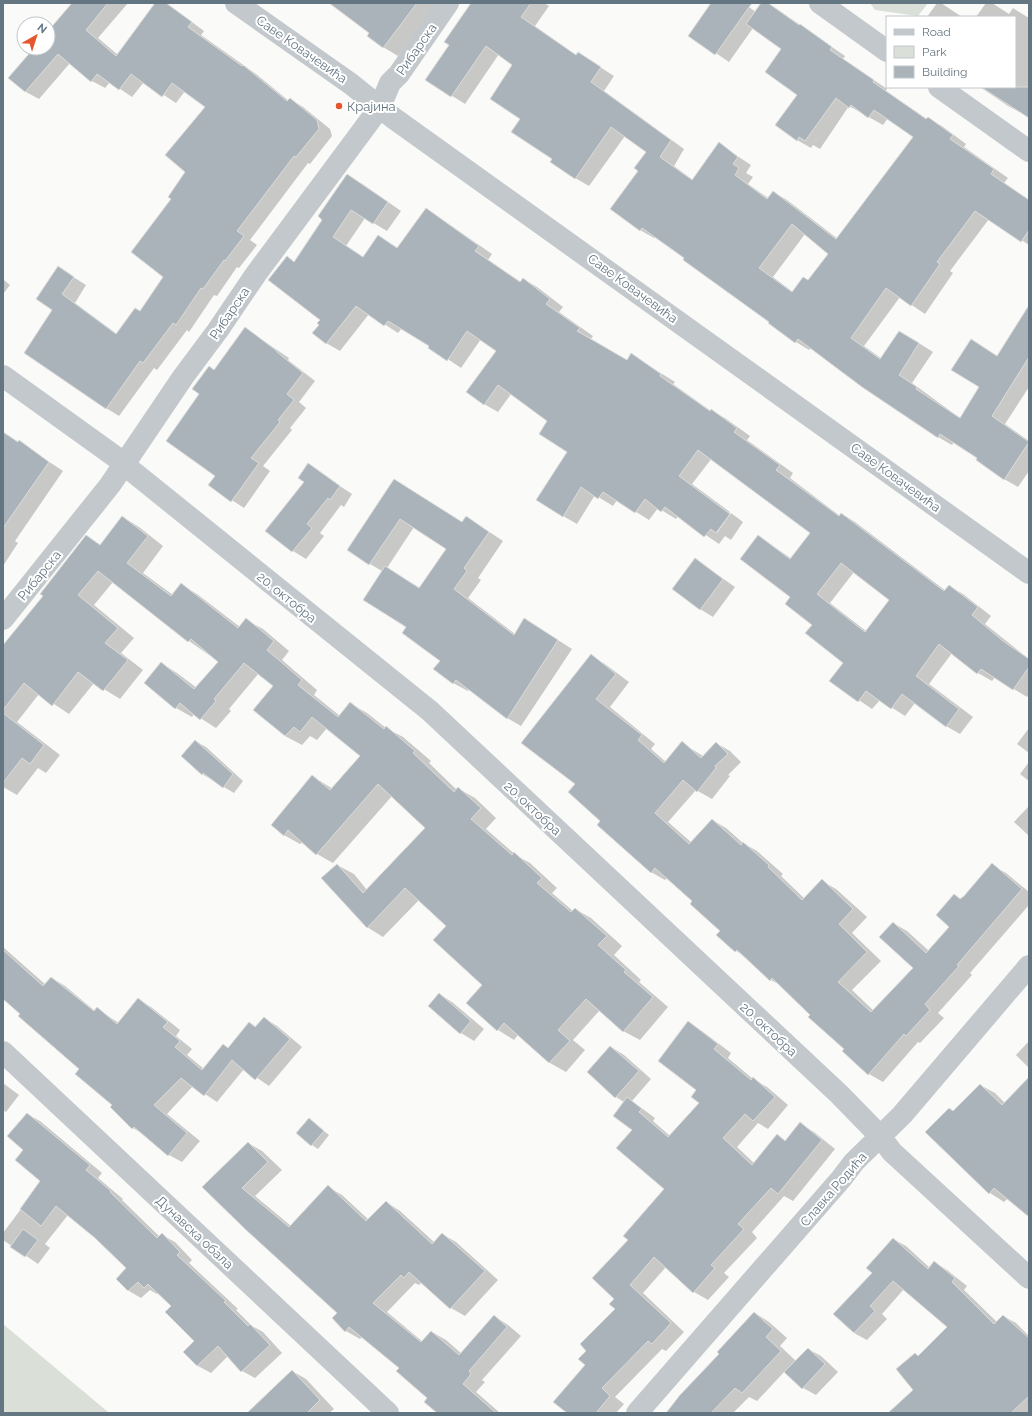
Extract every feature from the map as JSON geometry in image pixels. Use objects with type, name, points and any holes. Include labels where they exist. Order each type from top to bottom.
[{"type":"street","name":"Саве Ковачевића","points":[[236,3],[1029,573]]},
{"type":"street","name":"Рибарска","points":[[3,619],[110,485],[183,377],[218,330],[256,274],[380,106],[390,83],[399,74],[448,3]]},
{"type":"street","points":[[820,3],[886,50]]},
{"type":"street","points":[[940,88],[1029,151]]},
{"type":"street","name":"20. октобра","points":[[3,376],[124,463],[430,712],[839,1094],[880,1136],[892,1152],[1029,1278]]},
{"type":"street","name":"Славка Родића","points":[[637,1413],[841,1180],[854,1162],[902,1115],[1029,966]]},
{"type":"street","name":"Дунавска обала","points":[[3,1052],[388,1413]]},
{"type":"green space","points":[[870,3],[928,3],[918,16],[875,10]]},
{"type":"green space","points":[[3,1324],[108,1412],[108,1413],[3,1413]]},
{"type":"building","points":[[72,3],[108,3],[86,30],[116,56],[155,3],[166,3],[192,22],[188,27],[242,66],[243,65],[287,101],[290,98],[317,120],[319,129],[296,157],[294,156],[237,231],[244,236],[225,261],[224,260],[203,289],[201,288],[176,325],[173,323],[143,363],[140,361],[106,409],[24,353],[52,310],[36,299],[58,266],[74,277],[62,294],[116,334],[135,308],[140,311],[163,277],[131,252],[171,199],[168,197],[185,172],[165,155],[205,107],[172,83],[162,97],[131,74],[119,90],[97,74],[91,82],[58,54],[25,92],[8,78],[27,56],[56,56],[56,22]]},
{"type":"building","points":[[329,3],[417,3],[383,48],[367,36],[369,33]]},
{"type":"building","points":[[471,3],[531,3],[521,17],[576,55],[578,52],[601,67],[591,82],[671,140],[660,157],[692,180],[719,142],[738,157],[733,164],[739,168],[735,175],[767,199],[773,191],[836,239],[913,137],[874,110],[868,118],[851,105],[849,108],[836,98],[805,141],[799,137],[797,141],[775,125],[797,95],[765,72],[781,49],[746,24],[761,3],[768,3],[799,25],[800,24],[832,47],[830,50],[874,80],[873,82],[926,119],[928,117],[953,135],[950,139],[994,169],[991,174],[1029,200],[1029,230],[1021,242],[975,211],[937,262],[940,264],[911,306],[886,288],[851,338],[880,359],[899,331],[919,343],[899,375],[917,387],[916,389],[960,418],[979,387],[951,370],[971,339],[997,356],[1029,305],[1029,357],[992,416],[1029,442],[1004,480],[976,460],[977,458],[940,434],[938,438],[862,387],[798,339],[795,343],[768,323],[769,322],[683,260],[684,258],[642,228],[640,231],[610,209],[638,171],[634,168],[646,152],[611,127],[575,179],[550,162],[552,159],[511,132],[520,119],[490,99],[512,65],[486,46],[451,97],[425,80],[449,45],[444,42]],"holes":[[[792,224],[828,254],[808,280],[803,277],[792,292],[759,268]]]},
{"type":"building","points":[[711,3],[752,3],[715,55],[688,36]]},
{"type":"building","points":[[1029,87],[1029,118],[983,88]]},
{"type":"building","points":[[347,174],[388,202],[373,224],[351,210],[333,237],[363,257],[378,235],[397,248],[426,208],[479,246],[475,251],[520,282],[523,278],[550,299],[546,304],[580,328],[577,331],[627,360],[631,353],[661,374],[660,376],[737,428],[734,432],[780,465],[776,470],[839,516],[841,513],[944,591],[949,585],[978,607],[972,615],[1003,641],[1029,659],[1029,667],[1013,690],[981,669],[977,674],[939,644],[916,676],[959,709],[946,727],[902,694],[891,709],[866,691],[858,702],[829,681],[843,663],[805,633],[812,625],[785,604],[790,597],[740,559],[758,535],[790,559],[810,533],[698,450],[679,476],[730,514],[716,533],[711,529],[704,537],[665,507],[661,512],[645,499],[635,513],[603,492],[598,499],[581,487],[563,517],[536,500],[567,452],[539,434],[547,421],[498,385],[484,405],[466,392],[496,351],[467,331],[447,361],[428,348],[429,346],[388,321],[384,326],[356,306],[326,344],[312,333],[319,325],[317,323],[320,320],[268,280],[287,256],[294,262],[322,220],[318,216]],"holes":[[[841,563],[889,600],[865,632],[817,594]]]},
{"type":"building","points":[[245,327],[303,373],[287,394],[294,400],[278,420],[280,422],[251,458],[259,463],[231,502],[208,485],[215,476],[166,441],[199,394],[192,389],[209,366],[214,370]]},
{"type":"building","points":[[3,432],[18,442],[19,440],[49,462],[3,528]]},
{"type":"building","points":[[308,463],[340,486],[330,500],[328,498],[307,524],[312,528],[292,552],[265,531],[304,482],[298,478]]},
{"type":"building","points":[[394,479],[462,522],[466,516],[489,532],[464,568],[467,571],[454,589],[514,635],[524,618],[558,640],[507,719],[456,680],[453,684],[433,669],[440,661],[402,633],[406,627],[363,600],[385,566],[419,588],[446,549],[400,519],[369,565],[347,550]]},
{"type":"building","points":[[122,516],[148,536],[127,563],[171,596],[181,583],[238,628],[246,618],[274,641],[267,650],[302,680],[298,685],[338,717],[350,702],[384,729],[386,726],[415,751],[413,753],[454,792],[458,787],[481,808],[471,819],[512,855],[514,852],[542,878],[537,883],[571,912],[575,908],[607,936],[598,945],[626,970],[624,972],[653,997],[623,1032],[586,999],[558,1030],[570,1041],[549,1063],[504,1023],[497,1031],[466,1003],[482,985],[433,940],[446,926],[405,888],[367,928],[321,878],[337,864],[363,893],[425,828],[378,784],[316,855],[288,830],[284,836],[271,825],[312,775],[330,790],[360,756],[312,717],[300,732],[294,727],[285,736],[253,710],[273,686],[244,663],[214,699],[216,701],[200,720],[180,703],[175,709],[144,683],[161,662],[194,689],[218,662],[191,639],[188,642],[98,571],[78,595],[118,628],[105,643],[128,660],[103,691],[78,672],[52,706],[24,683],[3,710],[3,645],[43,596],[40,594],[86,535],[100,545]]},
{"type":"building","points":[[695,558],[723,579],[700,610],[672,589]]},
{"type":"building","points":[[591,654],[616,674],[596,699],[642,735],[638,740],[664,763],[682,741],[701,758],[716,742],[728,754],[715,766],[716,768],[697,792],[683,780],[655,813],[689,844],[712,819],[741,845],[743,842],[769,865],[768,867],[802,900],[822,879],[853,909],[839,924],[867,952],[838,982],[871,1012],[913,968],[879,937],[893,922],[926,953],[949,927],[936,915],[954,894],[960,899],[964,896],[992,863],[1022,889],[957,965],[959,966],[925,1004],[930,1010],[906,1036],[904,1034],[868,1075],[842,1051],[844,1049],[808,1017],[810,1015],[772,978],[770,981],[737,950],[735,952],[716,935],[720,931],[690,904],[692,901],[655,868],[651,873],[597,825],[600,821],[568,792],[575,784],[521,743]]},
{"type":"building","points":[[3,713],[44,745],[30,764],[22,758],[3,783]]},
{"type":"building","points":[[195,740],[233,774],[223,788],[203,773],[202,775],[181,756]]},
{"type":"building","points":[[3,950],[43,986],[51,977],[94,1011],[97,1007],[117,1024],[138,998],[168,1022],[163,1027],[180,1041],[175,1047],[202,1070],[223,1044],[228,1048],[249,1022],[255,1027],[264,1017],[290,1039],[255,1080],[232,1060],[204,1096],[181,1078],[154,1105],[187,1133],[168,1156],[134,1127],[132,1129],[110,1107],[112,1105],[75,1074],[79,1069],[18,1016],[20,1014],[3,999]]},
{"type":"building","points":[[439,993],[471,1021],[460,1034],[428,1006]]},
{"type":"building","points":[[688,1021],[718,1044],[714,1049],[751,1080],[753,1077],[775,1097],[753,1121],[745,1114],[723,1138],[752,1165],[777,1134],[785,1141],[800,1122],[822,1140],[778,1194],[771,1188],[738,1224],[744,1229],[711,1265],[715,1268],[693,1293],[654,1257],[630,1285],[671,1323],[652,1344],[648,1341],[602,1388],[610,1396],[596,1413],[567,1413],[553,1402],[585,1365],[578,1359],[586,1351],[580,1344],[615,1309],[609,1304],[614,1299],[592,1278],[628,1240],[623,1236],[664,1189],[616,1148],[632,1130],[613,1116],[627,1097],[642,1109],[639,1112],[668,1137],[699,1103],[691,1097],[696,1090],[658,1061]]},
{"type":"building","points":[[610,1046],[639,1071],[615,1098],[587,1072]]},
{"type":"building","points":[[1029,1077],[1029,1217],[994,1188],[989,1194],[925,1132],[949,1108],[953,1111],[980,1084],[1002,1105]]},
{"type":"building","points":[[27,1113],[90,1165],[86,1170],[111,1191],[110,1192],[157,1238],[162,1233],[180,1252],[177,1255],[226,1301],[224,1302],[248,1326],[250,1324],[270,1345],[241,1372],[218,1346],[197,1366],[183,1352],[194,1341],[165,1312],[171,1306],[148,1284],[144,1288],[138,1282],[128,1291],[116,1279],[126,1268],[95,1238],[56,1206],[41,1226],[20,1209],[40,1181],[15,1160],[23,1150],[7,1136]]},
{"type":"building","points":[[309,1118],[324,1131],[311,1146],[296,1133]]},
{"type":"building","points":[[248,1142],[268,1162],[242,1188],[289,1227],[328,1185],[366,1221],[386,1201],[432,1244],[442,1233],[485,1271],[450,1309],[409,1272],[404,1278],[401,1275],[373,1303],[421,1342],[431,1331],[459,1355],[494,1315],[507,1327],[469,1371],[471,1374],[463,1384],[496,1413],[437,1413],[424,1402],[427,1398],[396,1371],[399,1368],[349,1327],[345,1332],[332,1318],[337,1313],[245,1229],[202,1187]]},
{"type":"building","points":[[23,1229],[38,1240],[25,1257],[10,1247]]},
{"type":"building","points":[[893,1238],[928,1269],[934,1261],[955,1278],[952,1282],[994,1324],[1003,1315],[1029,1338],[1029,1396],[1011,1413],[888,1413],[913,1390],[896,1369],[915,1353],[918,1356],[947,1327],[893,1281],[870,1306],[875,1311],[854,1333],[833,1314],[872,1273],[866,1268]]},
{"type":"building","points":[[754,1312],[773,1329],[766,1337],[781,1351],[742,1393],[735,1388],[711,1413],[666,1413],[680,1395],[719,1354],[717,1352]]},
{"type":"building","points":[[808,1348],[825,1364],[802,1389],[784,1372]]},
{"type":"building","points":[[292,1370],[320,1400],[307,1413],[247,1413]]},
{"type":"place","name":"Крајина","points":[[339,106]]}]
